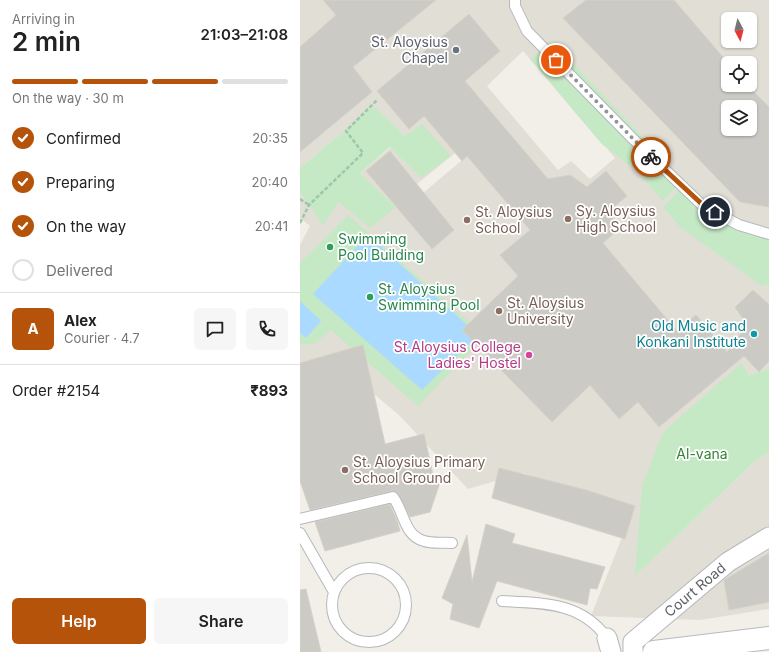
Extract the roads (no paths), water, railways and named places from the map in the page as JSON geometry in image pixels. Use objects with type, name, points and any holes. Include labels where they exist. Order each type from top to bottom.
[{"type":"main road","points":[[654,652],[769,638]]},
{"type":"street","name":"Court Road","points":[[633,652],[633,642],[728,562],[769,537]]},
{"type":"lane","points":[[515,0],[515,6],[527,31],[632,138],[704,206],[739,225],[769,234]]},
{"type":"lane","points":[[300,519],[392,497],[397,502],[411,534],[426,542],[452,543]]},
{"type":"lane","points":[[300,533],[334,592]]},
{"type":"lane","points":[[362,569],[375,569],[386,572],[396,580],[402,589],[406,600],[402,622],[395,632],[375,647],[349,637],[340,629],[333,618],[331,605],[334,592],[340,581],[350,573],[362,569]]},
{"type":"lane","points":[[502,601],[549,603],[574,610],[598,625],[609,645]]},
{"type":"water","name":"St. Aloysius Swimming Pool","points":[[368,235],[478,335],[422,390],[313,294]]},
{"type":"water","points":[[300,301],[321,321],[306,338],[300,333]]},
{"type":"place","name":"St. Aloysius Chapel","points":[[456,50]]},
{"type":"place","name":"Sy. Aloysius High School","points":[[568,219]]},
{"type":"place","name":"St. Aloysius School","points":[[467,220]]},
{"type":"place","name":"Swimming Pool Building","points":[[330,247]]},
{"type":"place","name":"St. Aloysius Swimming Pool","points":[[370,297]]},
{"type":"place","name":"St. Aloysius University","points":[[499,311]]},
{"type":"place","name":"Old Music and Konkani Institute","points":[[754,334]]},
{"type":"place","name":"St.Aloysius College Ladies' Hostel","points":[[529,355]]},
{"type":"place","name":"St. Aloysius Primary School Ground","points":[[345,470]]},
{"type":"park label","name":"Al-vana","points":[[702,454]]}]
